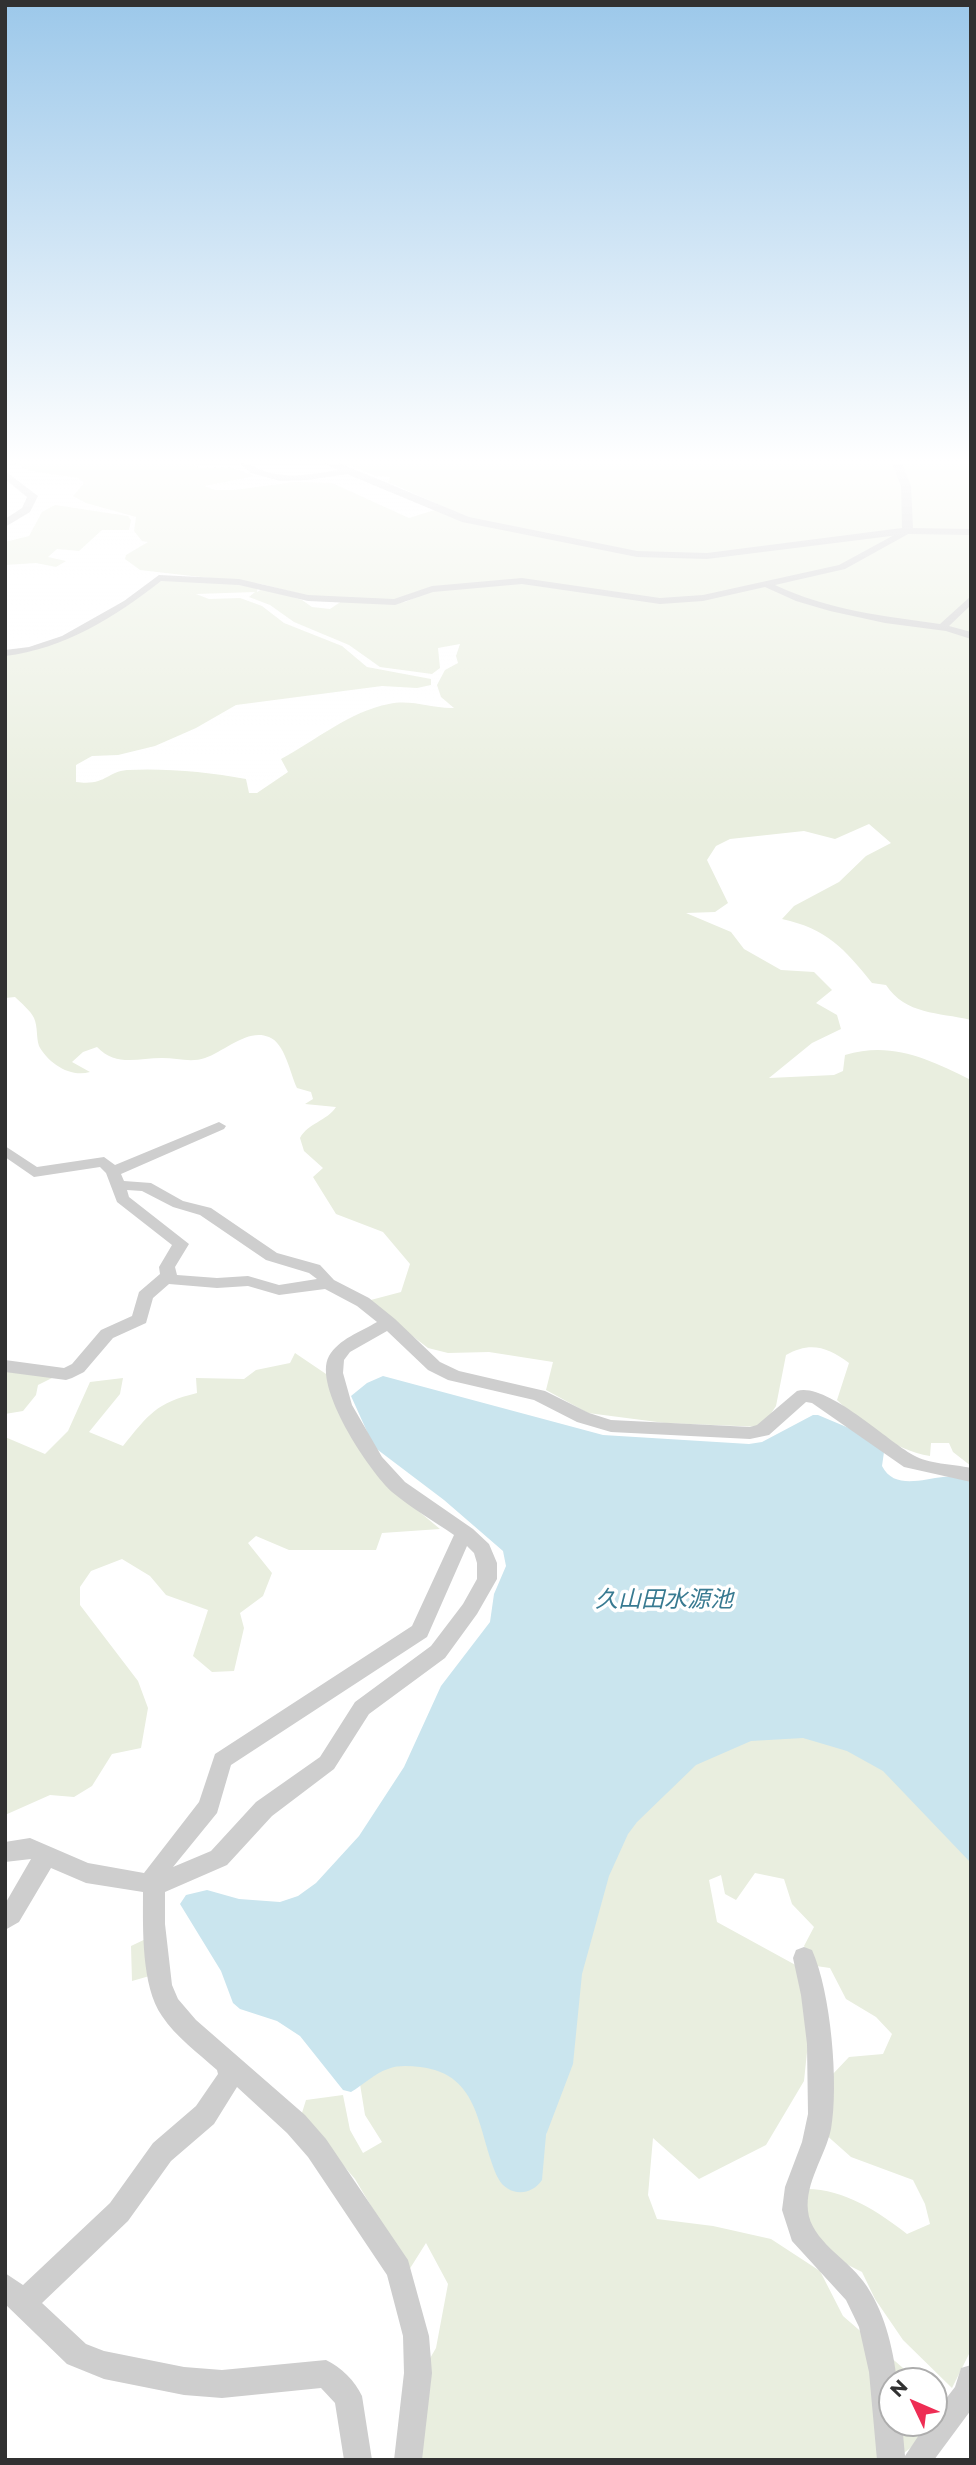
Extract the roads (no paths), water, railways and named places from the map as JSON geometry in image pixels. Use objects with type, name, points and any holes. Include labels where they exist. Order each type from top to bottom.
[{"type":"street","points":[[5,653],[31,650],[65,638],[127,603],[159,578]]},
{"type":"street","points":[[160,578],[239,582],[307,598],[395,602],[432,589],[508,582],[660,601],[703,598],[800,578]]},
{"type":"street","points":[[820,578],[831,584]]},
{"type":"street","points":[[768,585],[798,598],[870,617],[942,628],[971,636]]},
{"type":"street","points":[[942,628],[971,599]]},
{"type":"street","points":[[116,1179],[219,1126]]},
{"type":"street","points":[[5,1150],[34,1172],[104,1162],[116,1179],[122,1199],[181,1244],[167,1267],[168,1276],[173,1280],[217,1283],[248,1281],[279,1290],[327,1283],[363,1302],[434,1366],[454,1376],[538,1395],[583,1418],[611,1426],[750,1433],[763,1430],[796,1398],[803,1395],[817,1398],[910,1462],[971,1475]]},
{"type":"street","points":[[116,1179],[155,1187],[179,1204],[208,1212],[281,1261],[316,1268],[325,1276],[327,1283]]},
{"type":"street","points":[[5,1366],[66,1374],[78,1368],[107,1334],[140,1319],[145,1296],[168,1276]]},
{"type":"street","points":[[5,1852],[30,1847],[46,1857],[86,1873],[155,1886],[219,1858],[264,1809],[327,1763],[362,1707],[438,1652],[470,1609],[487,1578],[487,1563],[482,1549],[466,1534],[399,1487],[376,1462],[343,1405],[334,1373],[336,1359],[344,1348],[388,1323]]},
{"type":"street","points":[[408,2460],[418,2361],[416,2336],[399,2269],[317,2148],[296,2124],[169,2007],[160,1985],[153,1924],[154,1875],[209,1805],[222,1760],[420,1631],[457,1544],[466,1534]]},
{"type":"street","points":[[5,1920],[12,1914],[32,1873],[46,1857]]},
{"type":"street","points":[[804,1958],[813,1985],[821,2099],[818,2131],[795,2193],[797,2222],[855,2291],[875,2328],[891,2460]]},
{"type":"street","points":[[228,2063],[230,2076],[205,2115],[162,2152],[119,2212],[14,2295],[77,2354],[104,2365],[184,2381],[222,2384],[326,2375],[348,2396],[358,2460]]},
{"type":"street","points":[[917,2460],[966,2394],[971,2378]]},
{"type":"water","name":"久山田水源池","points":[[383,1376],[603,1435],[749,1444],[762,1442],[813,1415],[818,1415],[856,1431],[884,1452],[882,1466],[887,1473],[901,1481],[946,1477],[971,1480],[971,1863],[883,1771],[847,1751],[803,1738],[751,1741],[696,1765],[637,1822],[628,1834],[609,1876],[582,1974],[573,2064],[546,2135],[542,2180],[526,2192],[507,2188],[498,2178],[474,2108],[455,2081],[440,2072],[400,2066],[378,2073],[351,2092],[343,2090],[300,2036],[277,2021],[240,2009],[233,2003],[221,1971],[180,1904],[186,1895],[207,1890],[239,1899],[280,1902],[298,1896],[316,1883],[359,1836],[404,1767],[441,1686],[490,1622],[494,1594],[506,1566],[503,1551],[444,1500],[374,1447],[351,1396],[367,1383]]}]
